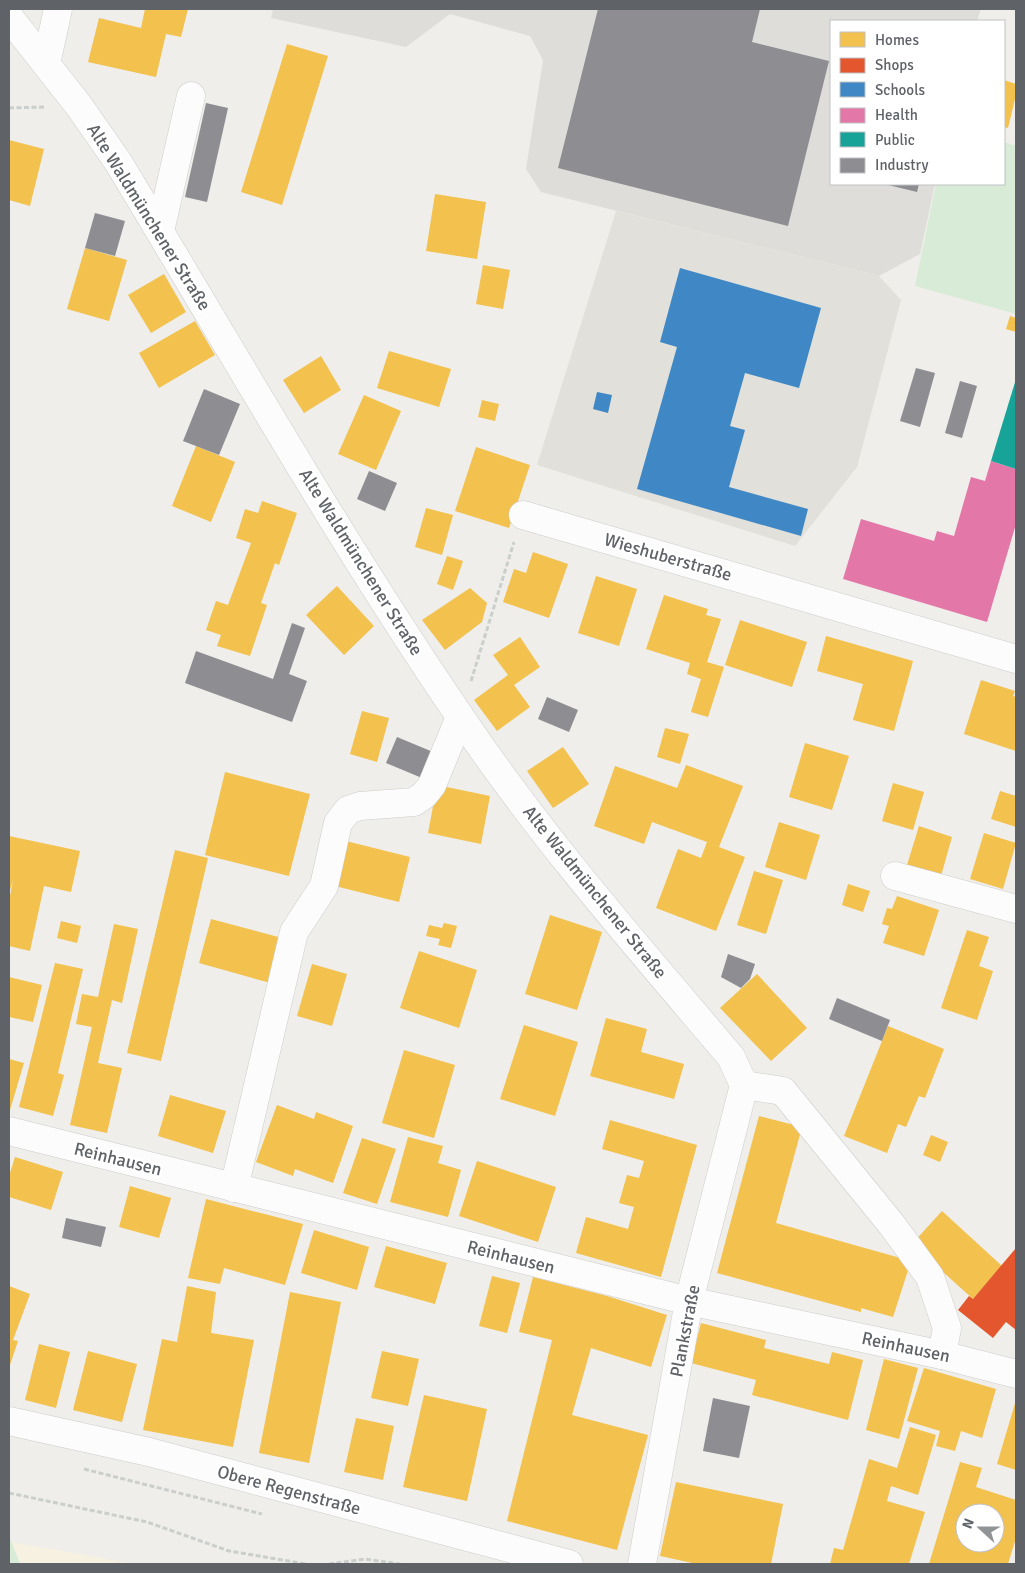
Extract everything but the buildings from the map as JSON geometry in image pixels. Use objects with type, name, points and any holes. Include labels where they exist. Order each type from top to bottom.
[{"type":"street","points":[[46,64],[58,9]]},
{"type":"street","name":"Alte Waldmünchener Straße","points":[[9,17],[79,106],[118,162],[366,574],[460,718],[569,865],[731,1057],[743,1093]]},
{"type":"street","points":[[160,231],[191,96]]},
{"type":"street","name":"Wieshuberstraße","points":[[522,515],[1016,659]]},
{"type":"street","points":[[234,1188],[294,932],[324,886],[338,823],[348,810],[354,808],[414,802],[424,795],[432,785],[460,718]]},
{"type":"street","points":[[895,876],[1016,909]]},
{"type":"street","points":[[743,1093],[783,1091],[892,1225],[930,1277],[947,1328],[942,1355]]},
{"type":"street","name":"Plankstraße","points":[[642,1564],[689,1301],[743,1093]]},
{"type":"street","name":"Reinhausen","points":[[9,1131],[689,1301],[942,1355],[1016,1374]]},
{"type":"street","name":"Obere Regenstraße","points":[[9,1421],[149,1452],[569,1564]]},
{"type":"path","points":[[460,718],[522,515]]},
{"type":"path","points":[[9,1493],[147,1522],[229,1552],[306,1564]]},
{"type":"path","points":[[330,1564],[365,1558],[400,1564]]},
{"type":"shaded area","points":[[273,9],[981,9],[977,20],[830,20],[830,185],[935,185],[920,254],[879,276],[541,192],[526,169],[543,60],[530,36],[450,14],[406,47],[271,18]]},
{"type":"shaded area","points":[[616,211],[879,276],[901,300],[857,467],[795,546],[537,465]]},
{"type":"green space","points":[[1005,142],[1016,146],[1016,314],[915,286],[936,185],[1005,185]]},
{"type":"green space","points":[[9,1536],[20,1564],[9,1564]]},
{"type":"sand","points":[[12,1542],[135,1564],[20,1564]]}]
